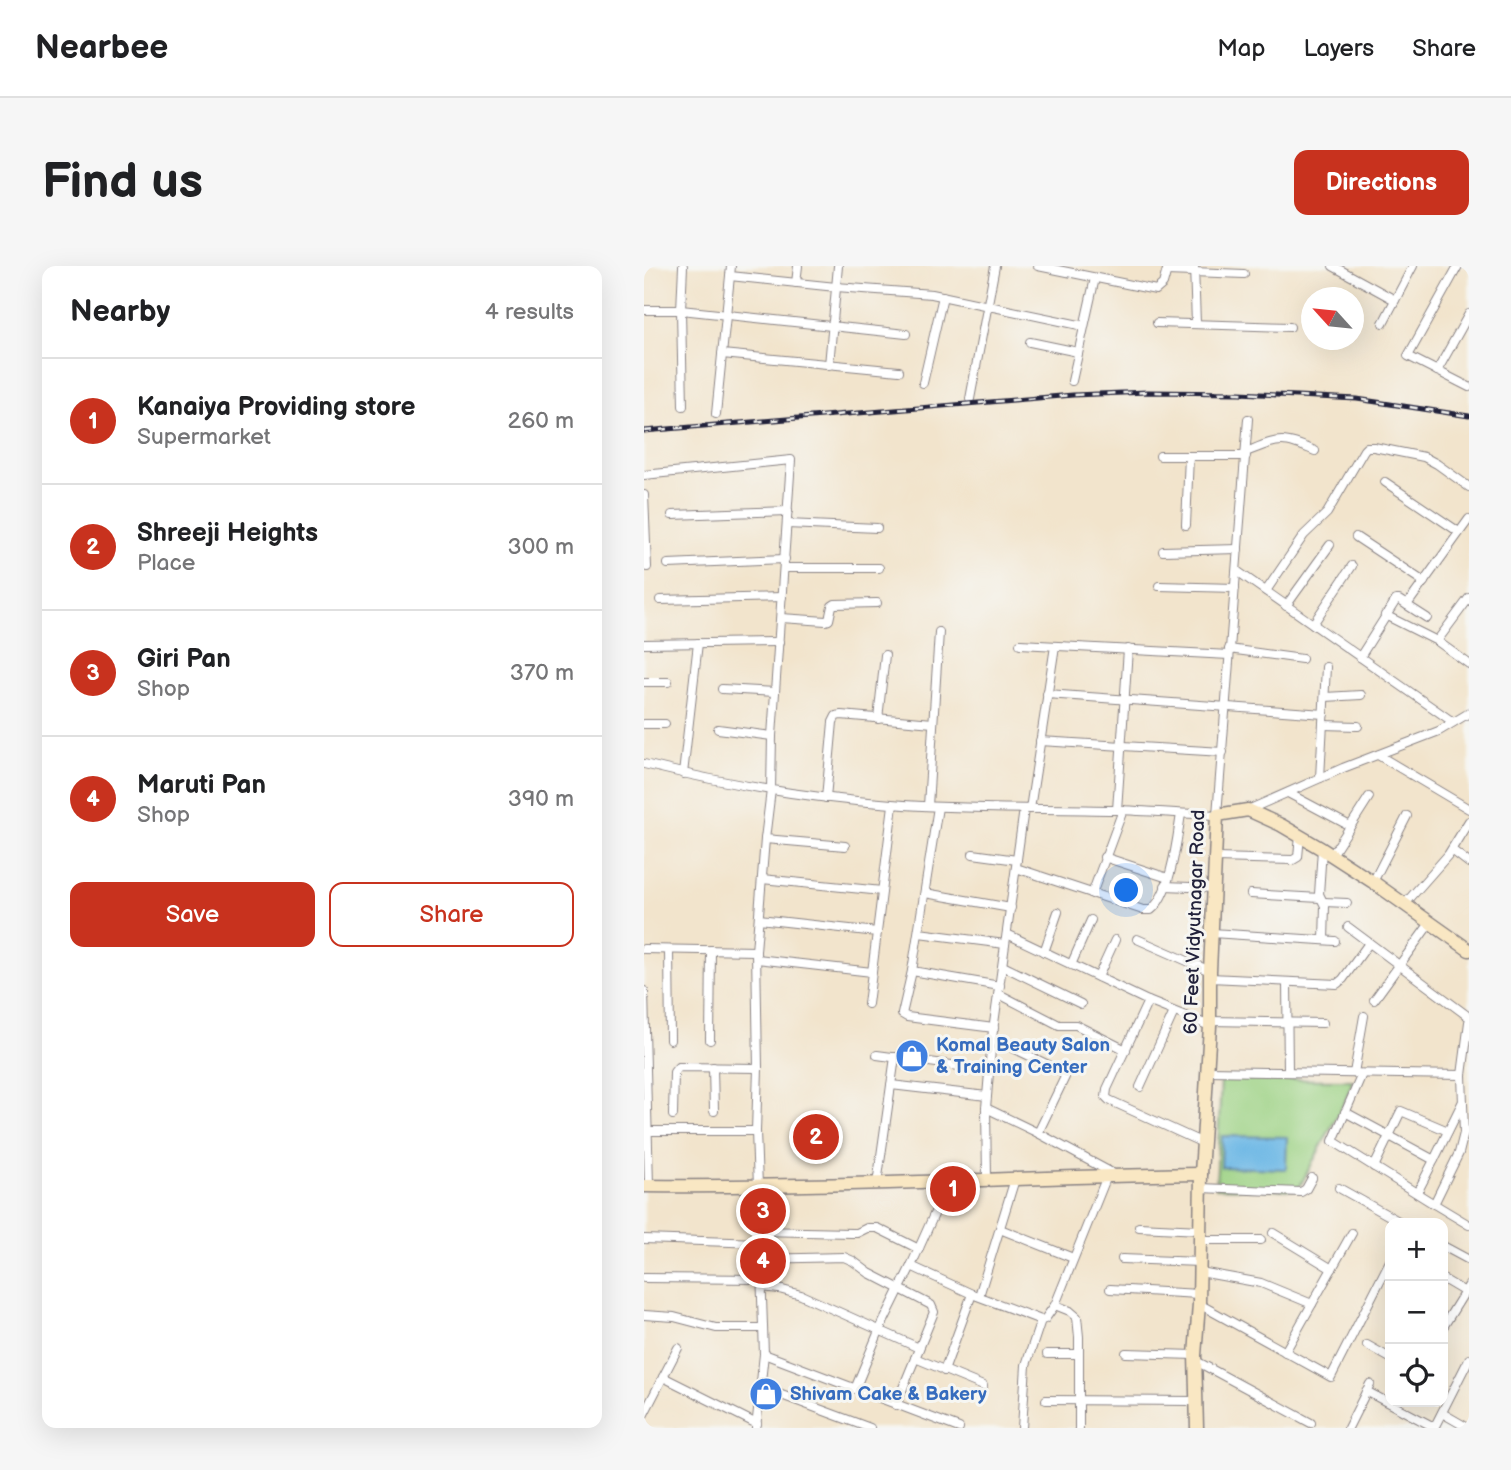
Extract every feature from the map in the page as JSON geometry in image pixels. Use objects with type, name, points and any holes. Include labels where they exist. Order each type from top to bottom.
[{"type":"street","points":[[683,266],[683,406]]},
{"type":"street","points":[[716,414],[731,266]]},
{"type":"street","points":[[796,283],[798,266]]},
{"type":"street","points":[[829,365],[838,266]]},
{"type":"street","points":[[970,399],[995,266]]},
{"type":"street","points":[[1038,266],[1156,290],[1163,285],[1167,268],[1244,274]]},
{"type":"street","points":[[1384,323],[1413,266]]},
{"type":"street","points":[[1458,266],[1408,356],[1469,387]]},
{"type":"street","points":[[1329,268],[1395,300]]},
{"type":"street","points":[[1194,269],[1196,324]]},
{"type":"street","points":[[730,276],[922,293],[1084,326]]},
{"type":"street","points":[[1072,381],[1094,278]]},
{"type":"street","points":[[923,383],[943,296]]},
{"type":"street","points":[[644,310],[681,310],[906,334]]},
{"type":"street","points":[[1437,371],[1469,314]]},
{"type":"street","points":[[1157,323],[1290,327]]},
{"type":"street","points":[[1030,342],[1078,352]]},
{"type":"street","points":[[722,354],[899,371]]},
{"type":"street","name":"60 Feet Vidyutnagar Road","points":[[1197,1428],[1195,1358],[1201,1174],[1208,1071],[1217,815],[1248,419]]},
{"type":"street","points":[[1160,456],[1246,454],[1272,442],[1284,440],[1315,451]]},
{"type":"street","points":[[1266,592],[1304,535],[1327,513],[1367,447],[1424,457],[1469,487]]},
{"type":"street","points":[[1186,525],[1189,456]]},
{"type":"street","points":[[644,475],[791,460],[772,736],[771,790],[757,955],[756,1132],[764,1354],[756,1426],[663,1377]]},
{"type":"street","points":[[1385,482],[1459,532]]},
{"type":"street","points":[[644,495],[647,567]]},
{"type":"street","points":[[672,515],[788,511]]},
{"type":"street","points":[[1407,605],[1469,519]]},
{"type":"street","points":[[787,524],[877,528]]},
{"type":"street","points":[[1356,537],[1423,582]]},
{"type":"street","points":[[1286,606],[1329,545]]},
{"type":"street","points":[[1163,551],[1238,549]]},
{"type":"street","points":[[668,564],[784,563],[879,568]]},
{"type":"street","points":[[1313,624],[1352,566]]},
{"type":"street","points":[[1237,571],[1360,657],[1457,720],[1469,723]]},
{"type":"street","points":[[1159,586],[1236,588]]},
{"type":"street","points":[[660,600],[782,597]]},
{"type":"street","points":[[1437,641],[1469,598]]},
{"type":"street","points":[[1360,657],[1396,600],[1427,618]]},
{"type":"street","points":[[780,618],[826,621],[829,620],[832,606],[835,604],[877,603]]},
{"type":"street","points":[[1385,615],[1437,641],[1469,664]]},
{"type":"street","points":[[928,806],[939,632]]},
{"type":"street","points":[[644,644],[779,642]]},
{"type":"street","points":[[683,774],[698,643]]},
{"type":"street","points":[[1020,644],[1229,652],[1302,659]]},
{"type":"street","points":[[987,1179],[986,1108],[992,1038],[1017,864],[1055,646]]},
{"type":"street","points":[[1092,894],[1120,810],[1121,746],[1128,649]]},
{"type":"street","points":[[878,719],[885,655]]},
{"type":"street","points":[[1320,778],[1326,667]]},
{"type":"street","points":[[644,682],[668,682]]},
{"type":"street","points":[[722,689],[775,692]]},
{"type":"street","points":[[1048,694],[1324,714]]},
{"type":"street","points":[[1325,697],[1361,695]]},
{"type":"street","points":[[644,764],[771,790],[893,804],[1217,815],[1248,810],[1439,731],[1469,713]]},
{"type":"street","points":[[826,798],[834,719],[841,715],[933,723]]},
{"type":"street","points":[[644,724],[665,724]]},
{"type":"street","points":[[1323,725],[1358,726]]},
{"type":"street","points":[[718,729],[772,736]]},
{"type":"street","points":[[1040,741],[1223,752]]},
{"type":"street","points":[[1378,755],[1469,808]]},
{"type":"street","points":[[1288,793],[1350,826]]},
{"type":"street","points":[[1324,940],[1322,900],[1327,852],[1350,826],[1369,797]]},
{"type":"street","points":[[868,1004],[893,804]]},
{"type":"street","points":[[938,807],[919,933],[901,1010],[903,1016],[994,1028]]},
{"type":"street","points":[[1248,810],[1281,825],[1327,852],[1469,950]]},
{"type":"street","points":[[973,854],[1017,864],[1092,894],[1151,910],[1157,905],[1174,859],[1181,814]]},
{"type":"street","points":[[1373,882],[1406,816]]},
{"type":"street","points":[[1404,905],[1452,850],[1469,821]]},
{"type":"street","points":[[1216,858],[1293,860],[1298,857],[1300,836]]},
{"type":"street","points":[[765,839],[845,846]]},
{"type":"street","points":[[1452,850],[1469,863]]},
{"type":"street","points":[[1104,857],[1166,882],[1215,888]]},
{"type":"street","points":[[762,879],[882,891]]},
{"type":"street","points":[[925,893],[1011,908]]},
{"type":"street","points":[[1251,894],[1348,903]]},
{"type":"street","points":[[1044,952],[1058,912]]},
{"type":"street","points":[[759,919],[877,932]]},
{"type":"street","points":[[1071,965],[1091,920]]},
{"type":"street","points":[[1374,1000],[1430,923]]},
{"type":"street","points":[[1348,927],[1469,1019],[1462,1075],[1464,1133],[1459,1153],[1434,1204]]},
{"type":"street","points":[[919,933],[1005,944]]},
{"type":"street","points":[[1212,933],[1335,941]]},
{"type":"street","points":[[1007,934],[1149,1001],[1210,1024],[1323,1023]]},
{"type":"street","points":[[1137,939],[1210,975],[1334,984],[1339,983],[1369,943]]},
{"type":"street","points":[[1098,978],[1115,940]]},
{"type":"street","points":[[644,949],[711,950],[872,972]]},
{"type":"street","points":[[669,950],[670,1040]]},
{"type":"street","points":[[710,1040],[711,950]]},
{"type":"street","points":[[1003,966],[1081,1004]]},
{"type":"street","points":[[912,971],[999,990],[1059,1025],[1076,1025],[1126,1050]]},
{"type":"street","points":[[1287,982],[1288,1071]]},
{"type":"street","points":[[644,991],[646,1186],[877,1184],[1201,1174]]},
{"type":"street","points":[[1149,1001],[1106,1091],[1107,1098],[1203,1143]]},
{"type":"street","points":[[1140,1087],[1174,1012]]},
{"type":"street","points":[[1364,1016],[1358,1074],[1333,1141],[1469,1225]]},
{"type":"street","points":[[992,1038],[1063,1074],[1064,1080],[1038,1133]]},
{"type":"street","points":[[877,1055],[959,1066]]},
{"type":"street","points":[[877,1184],[895,1057]]},
{"type":"street","points":[[673,1115],[674,1076],[678,1067],[758,1068]]},
{"type":"street","points":[[713,1068],[714,1111]]},
{"type":"street","points":[[1208,1071],[1462,1075]]},
{"type":"street","points":[[891,1084],[987,1096]]},
{"type":"street","points":[[1417,1193],[1463,1100]]},
{"type":"street","points":[[986,1108],[1038,1133],[1112,1176]]},
{"type":"street","points":[[1374,1167],[1401,1111],[1448,1131]]},
{"type":"street","points":[[1345,1112],[1434,1160]]},
{"type":"street","points":[[646,1131],[756,1132]]},
{"type":"street","points":[[1022,1428],[1026,1365],[1041,1320],[1045,1319],[1055,1305],[1073,1258],[1112,1176]]},
{"type":"street","points":[[944,1371],[1000,1229],[1015,1178]]},
{"type":"street","points":[[1201,1188],[1301,1192],[1312,1178]]},
{"type":"street","points":[[855,1389],[878,1331],[949,1181]]},
{"type":"street","points":[[1339,1188],[1393,1218]]},
{"type":"street","points":[[758,1231],[852,1233],[872,1227],[919,1249]]},
{"type":"street","points":[[1139,1227],[1261,1240]]},
{"type":"street","points":[[1000,1229],[1073,1258]]},
{"type":"street","points":[[1273,1233],[1332,1269]]},
{"type":"street","points":[[1285,1352],[1352,1233]]},
{"type":"street","points":[[644,1240],[759,1243]]},
{"type":"street","points":[[1448,1249],[1469,1260]]},
{"type":"street","points":[[760,1259],[844,1257],[933,1308],[934,1312],[896,1405]]},
{"type":"street","points":[[1122,1259],[1200,1267],[1261,1283],[1312,1304]]},
{"type":"street","points":[[911,1266],[975,1295],[1041,1320]]},
{"type":"street","points":[[1110,1289],[1199,1299],[1331,1377],[1385,1271]]},
{"type":"street","points":[[644,1278],[762,1283],[801,1295],[919,1348]]},
{"type":"street","points":[[1448,1281],[1467,1288],[1448,1319]]},
{"type":"street","points":[[1055,1305],[1077,1317],[1079,1428]]},
{"type":"street","points":[[644,1315],[674,1317],[716,1328],[763,1328]]},
{"type":"street","points":[[1367,1345],[1385,1355]]},
{"type":"street","points":[[644,1414],[678,1348]]},
{"type":"street","points":[[1126,1353],[1195,1358],[1311,1423]]},
{"type":"street","points":[[764,1354],[959,1428]]},
{"type":"street","points":[[1047,1354],[1078,1354]]},
{"type":"street","points":[[915,1359],[983,1386]]},
{"type":"street","points":[[1400,1407],[1434,1428],[1466,1374],[1469,1359]]},
{"type":"street","points":[[760,1387],[869,1428]]},
{"type":"street","points":[[1348,1428],[1368,1387],[1385,1398]]},
{"type":"street","points":[[1046,1400],[1196,1401]]},
{"type":"street","points":[[1442,1413],[1468,1428]]},
{"type":"green space","points":[[1221,1079],[1353,1080],[1345,1101],[1298,1190],[1216,1188]]},
{"type":"water","points":[[1222,1136],[1287,1137],[1286,1169],[1221,1167]]},
{"type":"railway","points":[[644,431],[1073,395],[1148,392],[1357,399],[1469,416]]},
{"type":"place","name":"Komal Beauty Salon & Training Center","points":[[912,1056]]},
{"type":"place","name":"Shreeji Heights","points":[[816,1137]]},
{"type":"place","name":"Kanaiya Providing store","points":[[953,1189]]},
{"type":"place","name":"Giri Pan","points":[[763,1211]]},
{"type":"place","name":"Maruti Pan","points":[[763,1261]]},
{"type":"place","name":"Shivam Cake & Bakery","points":[[766,1394]]}]
